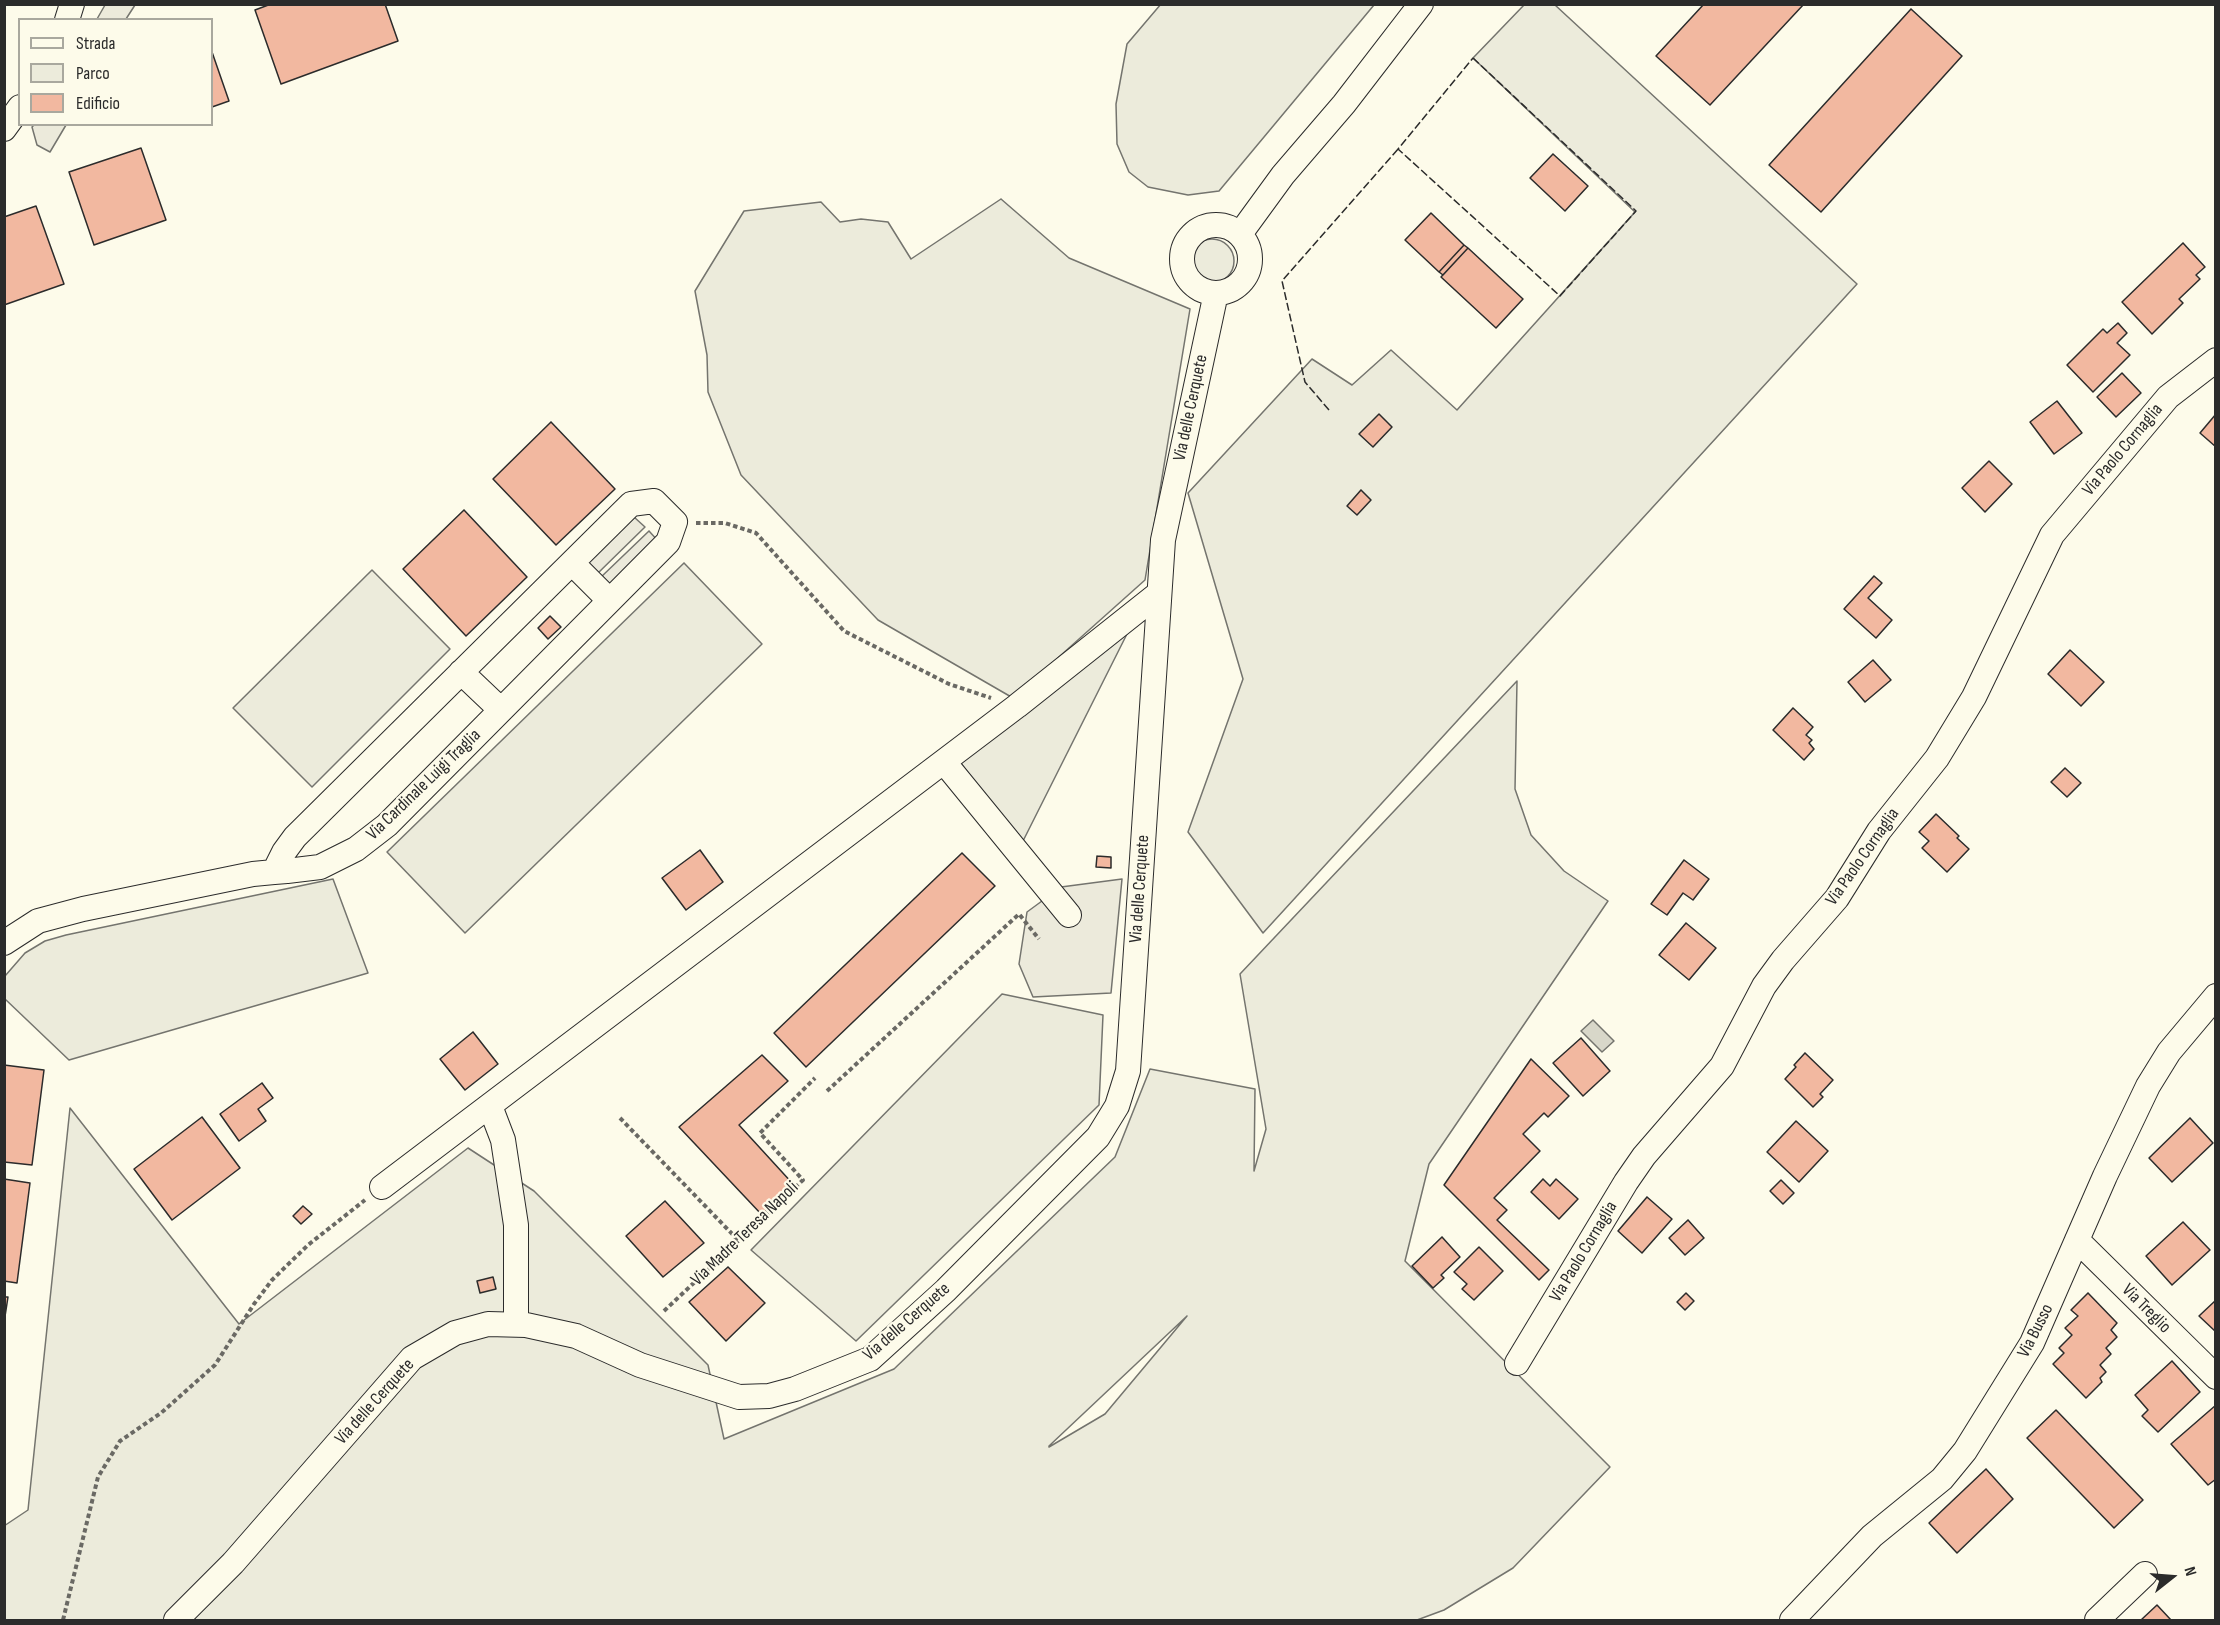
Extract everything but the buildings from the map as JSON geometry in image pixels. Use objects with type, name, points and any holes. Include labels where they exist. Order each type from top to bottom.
[{"type":"street","points":[[1240,234],[1283,175],[1344,104],[1421,4]]},
{"type":"street","points":[[4,129],[18,110]]},
{"type":"street","points":[[1216,224],[1229,226],[1240,234],[1248,245],[1251,259],[1248,272],[1240,284],[1229,291],[1216,293],[1202,291],[1191,284],[1183,272],[1181,258],[1183,245],[1191,234],[1202,226],[1216,224]]},
{"type":"street","name":"Via delle Cerquete","points":[[176,1620],[232,1563],[412,1358],[455,1333],[488,1324],[526,1325],[576,1336],[640,1365],[739,1397],[769,1396],[795,1389],[870,1359],[946,1290],[1098,1137],[1117,1106],[1128,1071],[1163,540],[1216,293]]},
{"type":"street","name":"Via Paolo Cornaglia","points":[[1517,1363],[1632,1173],[1722,1066],[1764,986],[1783,960],[1837,898],[1879,831],[1937,758],[1974,697],[2052,535],[2168,397],[2216,360]]},
{"type":"street","points":[[274,872],[295,837],[631,504],[654,501],[675,522]]},
{"type":"street","name":"Via Cardinale Luigi Traglia","points":[[4,943],[38,921],[83,909],[254,874],[320,867],[356,849],[387,825],[668,542],[675,522]]},
{"type":"street","points":[[572,563],[609,600]]},
{"type":"street","points":[[382,1187],[944,762],[1158,594]]},
{"type":"street","points":[[461,672],[501,710]]},
{"type":"street","points":[[944,762],[1069,915]]},
{"type":"street","name":"Via Busso","points":[[1792,1620],[1872,1536],[1927,1492],[1957,1462],[2032,1343],[2105,1176],[2153,1077],[2169,1052],[2216,996]]},
{"type":"street","points":[[490,1106],[502,1140],[516,1225],[516,1324]]},
{"type":"street","name":"Via Treglio","points":[[2077,1240],[2216,1377]]},
{"type":"street","points":[[2097,1620],[2145,1574]]},
{"type":"path","points":[[675,522],[725,523],[756,533],[844,631],[949,684],[1017,706]]},
{"type":"path","points":[[827,1090],[1019,914],[1039,939]]},
{"type":"path","name":"Via Madre Teresa Napoli","points":[[664,1311],[803,1180],[760,1133],[815,1078]]},
{"type":"path","points":[[620,1118],[739,1241]]},
{"type":"path","points":[[63,1620],[98,1477],[120,1441],[160,1413],[215,1365],[272,1280],[308,1245],[382,1187]]},
{"type":"green space","points":[[1161,4],[1374,5],[1219,191],[1188,195],[1148,187],[1129,172],[1117,144],[1116,104],[1127,44]]},
{"type":"green space","points":[[1524,5],[1555,5],[1857,284],[1263,933],[1188,832],[1243,679],[1188,493],[1312,359],[1352,385],[1391,350],[1457,410],[1635,212],[1473,58]]},
{"type":"green space","points":[[1001,199],[1069,258],[1190,309],[1145,580],[1013,698],[878,620],[741,475],[708,392],[707,355],[695,291],[744,211],[821,202],[840,222],[861,219],[888,222],[911,259]]},
{"type":"green space","points":[[1212,239],[1228,245],[1234,261],[1228,277],[1212,283],[1196,277],[1190,261],[1196,245]]},
{"type":"green space","points":[[684,563],[762,644],[465,933],[387,852]]},
{"type":"green space","points":[[372,570],[450,649],[312,787],[233,708]]},
{"type":"green space","points":[[1131,626],[1022,843],[959,761]]},
{"type":"green space","points":[[1517,681],[1515,789],[1531,835],[1564,871],[1608,901],[1429,1164],[1405,1261],[1610,1467],[1513,1568],[1444,1610],[1417,1620],[5,1620],[4,1526],[28,1510],[70,1108],[239,1324],[468,1148],[534,1191],[708,1365],[724,1439],[894,1369],[1115,1157],[1150,1069],[1255,1089],[1254,1171],[1266,1129],[1240,974]],"holes":[[[1187,1316],[1105,1414],[1049,1447]]]},
{"type":"green space","points":[[333,879],[368,973],[69,1060],[5,999],[5,976],[25,953],[45,941]]},
{"type":"green space","points":[[1002,994],[1103,1015],[1099,1105],[856,1341],[751,1250]]},
{"type":"shaded area","points":[[105,4],[135,5],[127,18],[98,18]]},
{"type":"shaded area","points":[[65,126],[50,152],[37,145],[32,127]]},
{"type":"shaded area","points":[[634,517],[645,527],[597,574],[587,563]]},
{"type":"shaded area","points":[[649,531],[659,542],[611,588],[600,578]]},
{"type":"shaded area","points":[[1122,879],[1111,993],[1033,997],[1019,964],[1027,912],[1061,887]]},
{"type":"shaded area","points":[[1593,1020],[1614,1041],[1602,1052],[1581,1031]]},
{"type":"fence","points":[[1473,58],[1636,211],[1560,296],[1398,149],[1473,58]]},
{"type":"fence","points":[[1329,410],[1305,382],[1282,281],[1398,149]]}]
